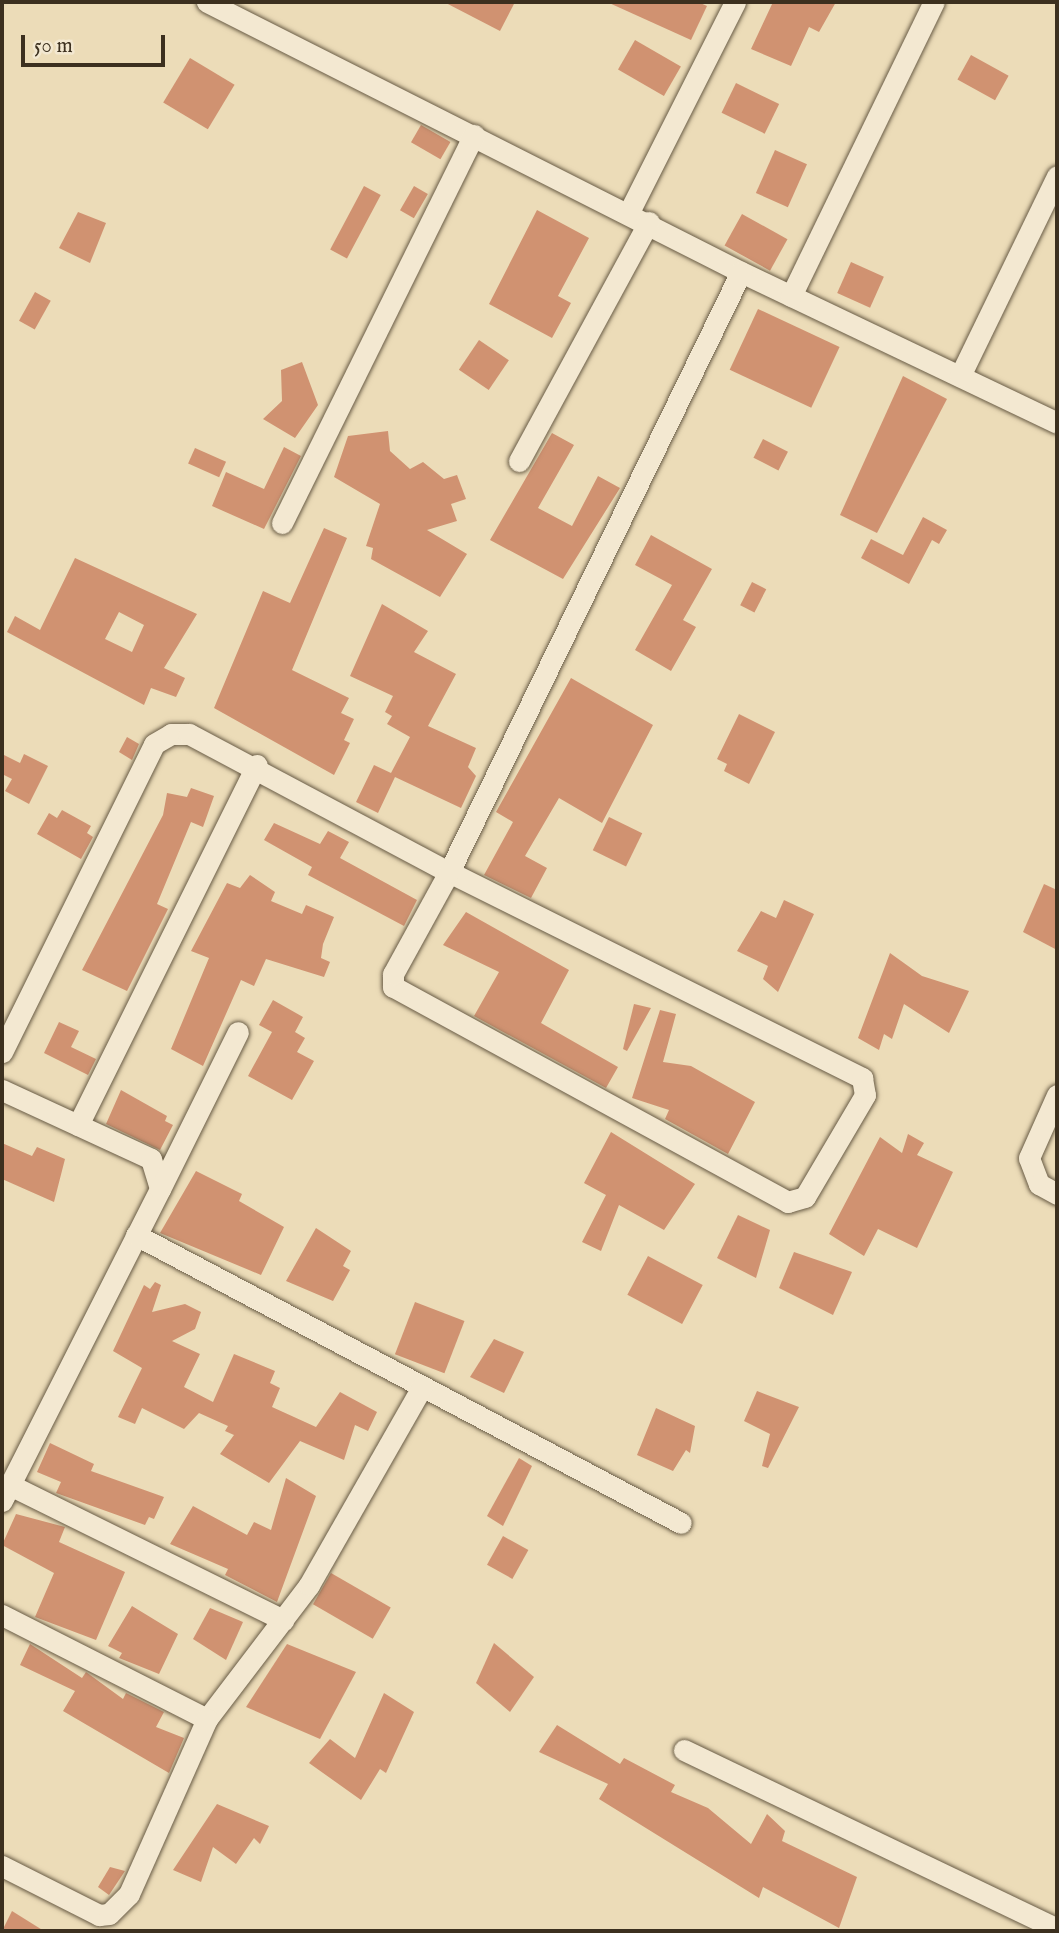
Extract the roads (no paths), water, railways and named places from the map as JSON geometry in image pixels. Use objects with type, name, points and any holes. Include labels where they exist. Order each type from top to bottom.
[{"type":"street","points":[[207,2],[649,222],[741,272],[1057,422]]},
{"type":"street","points":[[629,212],[735,2]]},
{"type":"street","points":[[790,296],[933,2]]},
{"type":"street","points":[[282,523],[474,135]]},
{"type":"street","points":[[960,376],[1057,176]]},
{"type":"street","points":[[519,461],[649,222]]},
{"type":"street","points":[[2,1052],[154,744],[171,734],[189,734],[257,765],[449,872],[862,1078],[865,1095],[805,1197],[788,1202],[398,994],[393,974],[449,872],[741,272]]},
{"type":"street","points":[[78,1125],[257,765]]},
{"type":"street","points":[[238,1032],[6,1493],[283,1620]]},
{"type":"street","points":[[2,1090],[151,1159],[160,1189]]},
{"type":"street","points":[[1057,1095],[1028,1158],[1030,1173],[1057,1194]]},
{"type":"street","points":[[136,1235],[422,1388],[681,1522]]},
{"type":"street","points":[[2,1866],[99,1915],[109,1914],[129,1894],[207,1719],[283,1620],[422,1388]]},
{"type":"street","points":[[2,1615],[207,1719]]},
{"type":"street","points":[[684,1750],[1057,1929]]}]
